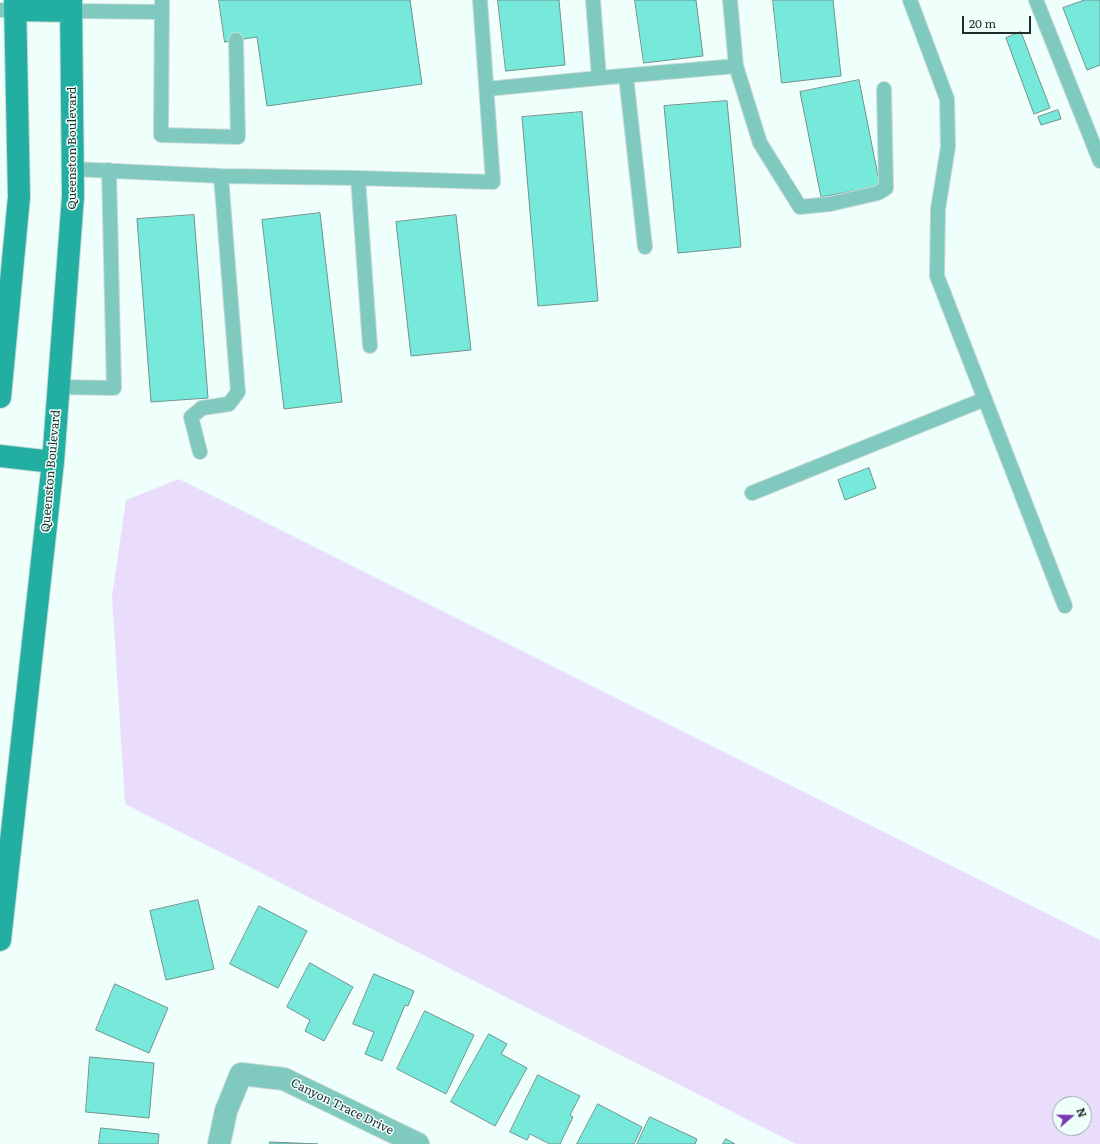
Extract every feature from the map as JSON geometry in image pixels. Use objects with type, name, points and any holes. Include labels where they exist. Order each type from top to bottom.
[{"type":"main road","points":[[0,397],[19,197],[10,7],[71,6]]},
{"type":"main road","name":"Queenston Boulevard","points":[[0,940],[53,462],[59,387],[73,196],[71,6]]},
{"type":"main road","points":[[0,456],[53,462]]},
{"type":"street","name":"Canyon Trace Drive","points":[[219,1144],[226,1111],[241,1074],[284,1079],[418,1144]]},
{"type":"lane","points":[[72,169],[221,176],[493,182],[480,0]]},
{"type":"lane","points":[[592,0],[599,78]]},
{"type":"lane","points":[[730,0],[736,66],[760,143],[800,207],[830,204],[878,193],[886,188],[884,89]]},
{"type":"lane","points":[[910,0],[947,99],[948,147],[938,209],[937,276],[1065,606]]},
{"type":"lane","points":[[1036,0],[1100,161]]},
{"type":"lane","points":[[71,6],[162,6],[161,135],[238,137],[236,40]]},
{"type":"lane","points":[[487,89],[736,66]]},
{"type":"lane","points":[[626,76],[645,248]]},
{"type":"lane","points":[[59,387],[114,388],[109,170]]},
{"type":"lane","points":[[200,452],[191,417],[202,408],[228,404],[238,392],[221,176]]},
{"type":"lane","points":[[358,178],[370,346]]},
{"type":"lane","points":[[752,493],[985,399]]},
{"type":"shaded area","points":[[179,479],[1100,940],[1100,1144],[796,1144],[125,804],[112,596],[126,500]]},
{"type":"building","points":[[219,0],[410,0],[422,84],[267,106],[257,37],[225,42]]},
{"type":"building","points":[[498,0],[559,0],[565,65],[506,71]]},
{"type":"building","points":[[635,0],[696,0],[703,56],[644,63]]},
{"type":"building","points":[[773,0],[833,0],[841,76],[782,83]]},
{"type":"building","points":[[1085,0],[1100,0],[1100,65],[1087,70],[1063,8]]},
{"type":"building","points":[[1021,32],[1050,108],[1034,114],[1006,38]]},
{"type":"building","points":[[859,80],[880,186],[821,197],[800,92]]},
{"type":"building","points":[[727,101],[741,247],[678,253],[664,106]]},
{"type":"building","points":[[1058,110],[1061,119],[1041,125],[1038,117]]},
{"type":"building","points":[[582,112],[598,301],[538,306],[522,117]]},
{"type":"building","points":[[320,213],[342,402],[284,409],[262,220]]},
{"type":"building","points":[[194,215],[208,398],[151,402],[137,219]]},
{"type":"building","points":[[456,215],[471,350],[411,356],[396,222]]},
{"type":"building","points":[[869,468],[876,488],[845,500],[838,480]]},
{"type":"building","points":[[198,900],[214,969],[166,980],[150,911]]},
{"type":"building","points":[[259,906],[307,931],[278,988],[230,964]]},
{"type":"building","points":[[310,963],[353,987],[324,1041],[305,1031],[310,1020],[287,1007]]},
{"type":"building","points":[[374,974],[414,991],[408,1006],[405,1005],[382,1061],[365,1054],[374,1032],[353,1024]]},
{"type":"building","points":[[115,984],[168,1008],[149,1053],[96,1030]]},
{"type":"building","points":[[425,1011],[474,1035],[446,1094],[397,1069]]},
{"type":"building","points":[[489,1034],[507,1044],[501,1054],[527,1068],[495,1126],[451,1102]]},
{"type":"building","points":[[90,1057],[154,1063],[149,1118],[86,1112]]},
{"type":"building","points":[[538,1075],[580,1096],[570,1115],[573,1117],[560,1144],[550,1144],[530,1134],[527,1140],[510,1132]]},
{"type":"building","points":[[598,1104],[642,1127],[634,1144],[577,1144]]},
{"type":"building","points":[[650,1117],[697,1139],[695,1144],[637,1144]]},
{"type":"building","points":[[101,1128],[159,1134],[158,1144],[99,1144]]},
{"type":"building","points":[[726,1139],[735,1144],[723,1144]]},
{"type":"building","points":[[270,1142],[318,1144],[270,1144]]}]
